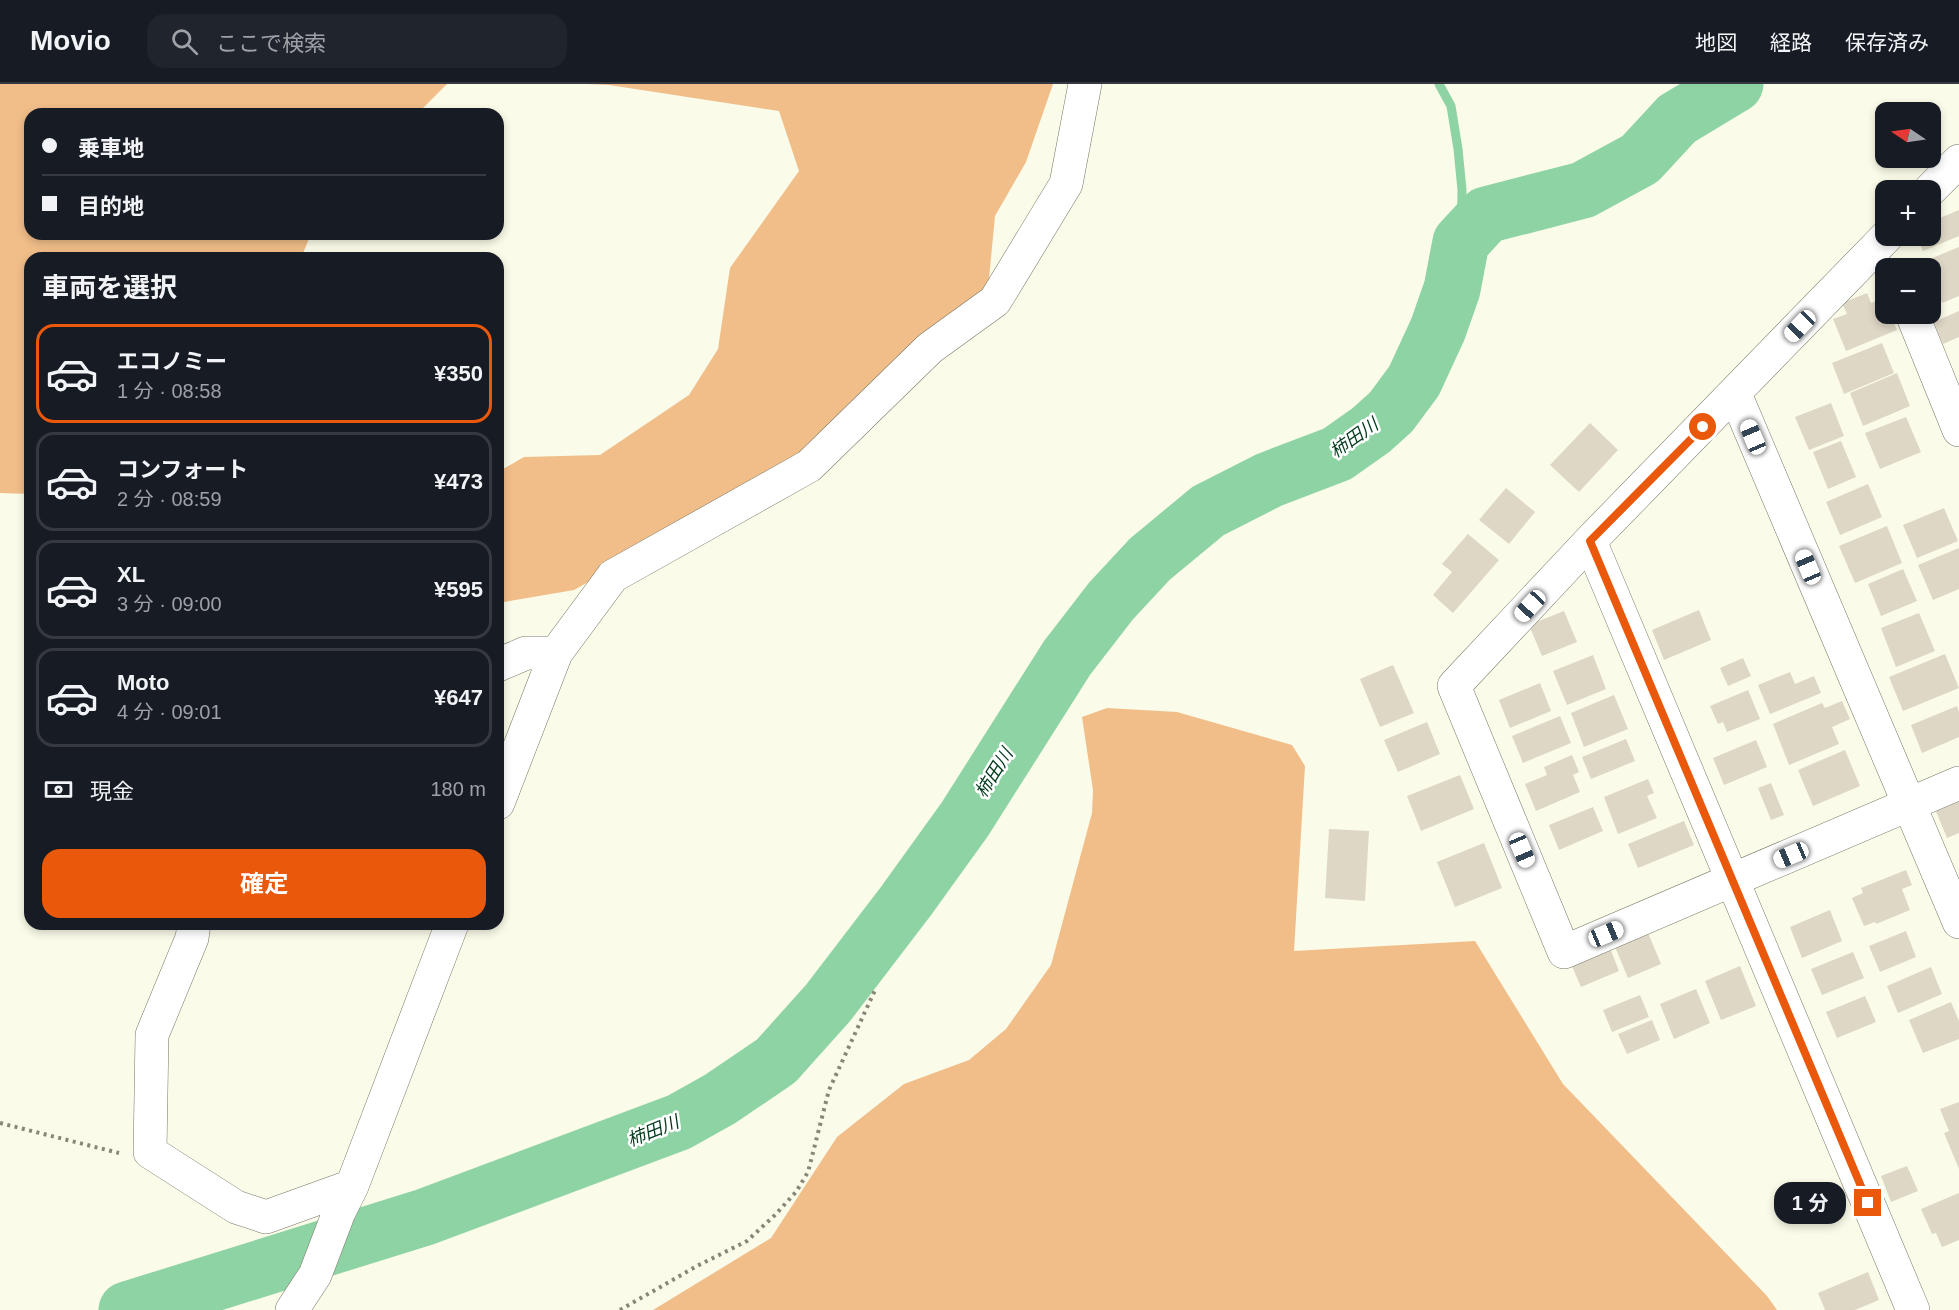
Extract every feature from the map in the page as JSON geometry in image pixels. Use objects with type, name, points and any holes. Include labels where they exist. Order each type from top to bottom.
[{"type":"street","points":[[504,787],[556,653],[614,576],[809,466],[930,348],[995,301],[1066,184],[1085,84]]},
{"type":"street","points":[[1940,180],[1959,161]]},
{"type":"street","points":[[1887,248],[1735,394],[1590,541],[1454,686],[1564,952],[1959,783]]},
{"type":"street","points":[[1916,324],[1959,430]]},
{"type":"street","points":[[1735,394],[1959,922]]},
{"type":"street","points":[[1590,541],[1913,1310]]},
{"type":"street","points":[[504,662],[526,653],[556,653]]},
{"type":"street","points":[[193,930],[192,938],[152,1035],[150,1152],[236,1207],[266,1217],[346,1199]]},
{"type":"street","points":[[292,1310],[315,1275],[450,930]]},
{"type":"path","points":[[620,1310],[697,1266],[747,1241],[796,1192],[808,1172],[829,1089],[876,988]]},
{"type":"path","points":[[0,1123],[125,1155],[150,1152]]},
{"type":"shaded area","points":[[0,84],[447,84],[423,108],[24,108],[24,240],[308,240],[304,252],[24,252],[24,494],[0,493]]},
{"type":"shaded area","points":[[587,84],[1053,84],[1026,162],[995,216],[988,289],[781,473],[574,590],[504,602],[504,469],[524,457],[600,455],[689,395],[718,349],[730,268],[799,171],[779,111],[609,85]]},
{"type":"shaded area","points":[[1107,708],[1177,712],[1292,745],[1305,766],[1294,951],[1475,941],[1563,1084],[1767,1296],[1777,1310],[653,1310],[771,1238],[837,1137],[904,1084],[969,1060],[1006,1029],[1051,965],[1092,813],[1093,790],[1082,717]]},
{"type":"building","points":[[1959,210],[1959,236],[1941,244],[1941,217]]},
{"type":"building","points":[[1921,246],[1935,246],[1923,251]]},
{"type":"building","points":[[1959,247],[1959,296],[1942,303],[1941,258],[1932,258]]},
{"type":"building","points":[[1867,293],[1871,303],[1875,301],[1875,324],[1894,324],[1897,330],[1846,351],[1833,319],[1847,314],[1842,303]]},
{"type":"building","points":[[1959,311],[1959,337],[1943,344],[1935,324],[1941,324],[1941,319]]},
{"type":"building","points":[[1882,343],[1894,373],[1844,394],[1832,363]]},
{"type":"building","points":[[1897,373],[1910,406],[1863,426],[1850,393]]},
{"type":"building","points":[[1831,403],[1844,436],[1809,450],[1795,417]]},
{"type":"building","points":[[1906,417],[1921,452],[1880,469],[1865,433]]},
{"type":"building","points":[[1590,423],[1618,450],[1579,492],[1550,465]]},
{"type":"building","points":[[1841,441],[1856,477],[1828,489],[1813,452]]},
{"type":"building","points":[[1868,484],[1882,517],[1840,535],[1826,502]]},
{"type":"building","points":[[1506,488],[1535,512],[1509,544],[1479,520]]},
{"type":"building","points":[[1944,508],[1958,541],[1917,558],[1903,525]]},
{"type":"building","points":[[1887,526],[1902,563],[1855,583],[1839,546]]},
{"type":"building","points":[[1468,534],[1499,560],[1453,613],[1433,595],[1452,572],[1442,564]]},
{"type":"building","points":[[1959,548],[1959,589],[1933,600],[1918,565]]},
{"type":"building","points":[[1903,569],[1917,601],[1881,616],[1868,584]]},
{"type":"building","points":[[1699,610],[1711,640],[1664,660],[1652,630]]},
{"type":"building","points":[[1564,611],[1577,642],[1542,656],[1529,625]]},
{"type":"building","points":[[1919,613],[1935,651],[1896,667],[1881,628]]},
{"type":"building","points":[[1945,654],[1959,688],[1903,711],[1889,677]]},
{"type":"building","points":[[1593,655],[1606,689],[1567,705],[1553,671]]},
{"type":"building","points":[[1743,658],[1751,676],[1728,686],[1720,668]]},
{"type":"building","points":[[1393,665],[1414,713],[1380,727],[1360,679]]},
{"type":"building","points":[[1790,672],[1795,684],[1814,676],[1821,693],[1770,714],[1758,685]]},
{"type":"building","points":[[1540,683],[1551,711],[1510,728],[1499,700]]},
{"type":"building","points":[[1748,690],[1760,719],[1727,732],[1723,722],[1718,724],[1710,706]]},
{"type":"building","points":[[1614,695],[1628,729],[1584,747],[1571,713]]},
{"type":"building","points":[[1842,701],[1850,719],[1832,727],[1839,744],[1789,765],[1773,724],[1822,703],[1825,708]]},
{"type":"building","points":[[1957,706],[1959,737],[1922,753],[1911,725]]},
{"type":"building","points":[[1560,716],[1571,743],[1523,763],[1512,736]]},
{"type":"building","points":[[1427,722],[1440,754],[1398,772],[1384,740]]},
{"type":"building","points":[[1626,739],[1635,761],[1591,779],[1582,757]]},
{"type":"building","points":[[1756,740],[1767,767],[1724,785],[1713,758]]},
{"type":"building","points":[[1845,750],[1860,786],[1813,806],[1798,770]]},
{"type":"building","points":[[1572,755],[1579,772],[1573,775],[1580,792],[1536,811],[1525,784],[1547,775],[1544,767]]},
{"type":"building","points":[[1460,775],[1474,809],[1421,831],[1407,796]]},
{"type":"building","points":[[1648,779],[1654,793],[1647,796],[1657,818],[1618,834],[1604,797]]},
{"type":"building","points":[[1771,783],[1784,815],[1771,820],[1758,788]]},
{"type":"building","points":[[1959,793],[1959,833],[1947,838],[1933,804]]},
{"type":"building","points":[[1593,807],[1603,831],[1559,850],[1549,825]]},
{"type":"building","points":[[1684,821],[1694,845],[1638,868],[1628,844]]},
{"type":"building","points":[[1329,829],[1369,831],[1365,901],[1325,898]]},
{"type":"building","points":[[1484,843],[1502,888],[1455,907],[1437,862]]},
{"type":"building","points":[[1906,870],[1912,885],[1902,889],[1910,910],[1876,924],[1875,922],[1864,926],[1852,898],[1863,893],[1861,888]]},
{"type":"building","points":[[1830,910],[1842,941],[1802,958],[1790,927]]},
{"type":"building","points":[[1646,928],[1661,964],[1628,978],[1613,942]]},
{"type":"building","points":[[1906,931],[1916,957],[1880,972],[1869,946]]},
{"type":"building","points":[[1610,948],[1619,971],[1581,987],[1571,964]]},
{"type":"building","points":[[1853,952],[1864,978],[1822,995],[1811,969]]},
{"type":"building","points":[[1740,966],[1756,1006],[1721,1020],[1705,981]]},
{"type":"building","points":[[1931,967],[1942,994],[1898,1013],[1887,986]]},
{"type":"building","points":[[1696,989],[1710,1023],[1674,1039],[1660,1004]]},
{"type":"building","points":[[1640,995],[1649,1017],[1612,1032],[1603,1010]]},
{"type":"building","points":[[1865,996],[1876,1022],[1837,1038],[1826,1012]]},
{"type":"building","points":[[1951,1002],[1959,1021],[1959,1039],[1923,1053],[1909,1020]]},
{"type":"building","points":[[1652,1020],[1660,1040],[1627,1054],[1618,1034]]},
{"type":"building","points":[[1959,1102],[1959,1169],[1944,1133],[1949,1131],[1940,1109]]},
{"type":"building","points":[[1907,1166],[1918,1191],[1891,1202],[1881,1176]]},
{"type":"building","points":[[1959,1193],[1959,1240],[1942,1247],[1936,1233],[1932,1234],[1921,1209]]},
{"type":"building","points":[[1868,1272],[1879,1300],[1855,1310],[1825,1310],[1818,1293]]},
{"type":"waterway","points":[[1439,84],[1451,106],[1458,149],[1462,190],[1461,242]]},
{"type":"waterway","name":"柿田川","points":[[127,1310],[425,1217],[679,1122],[720,1099],[776,1061],[828,1003],[906,901],[965,819],[1067,658],[1111,601],[1150,559],[1208,511],[1269,480],[1337,454],[1371,430],[1391,412],[1414,381],[1438,329],[1452,289],[1461,242],[1486,215],[1583,190],[1640,159],[1677,119],[1735,84]]},
{"type":"route","points":[[1703,427],[1590,541],[1868,1203]]}]
